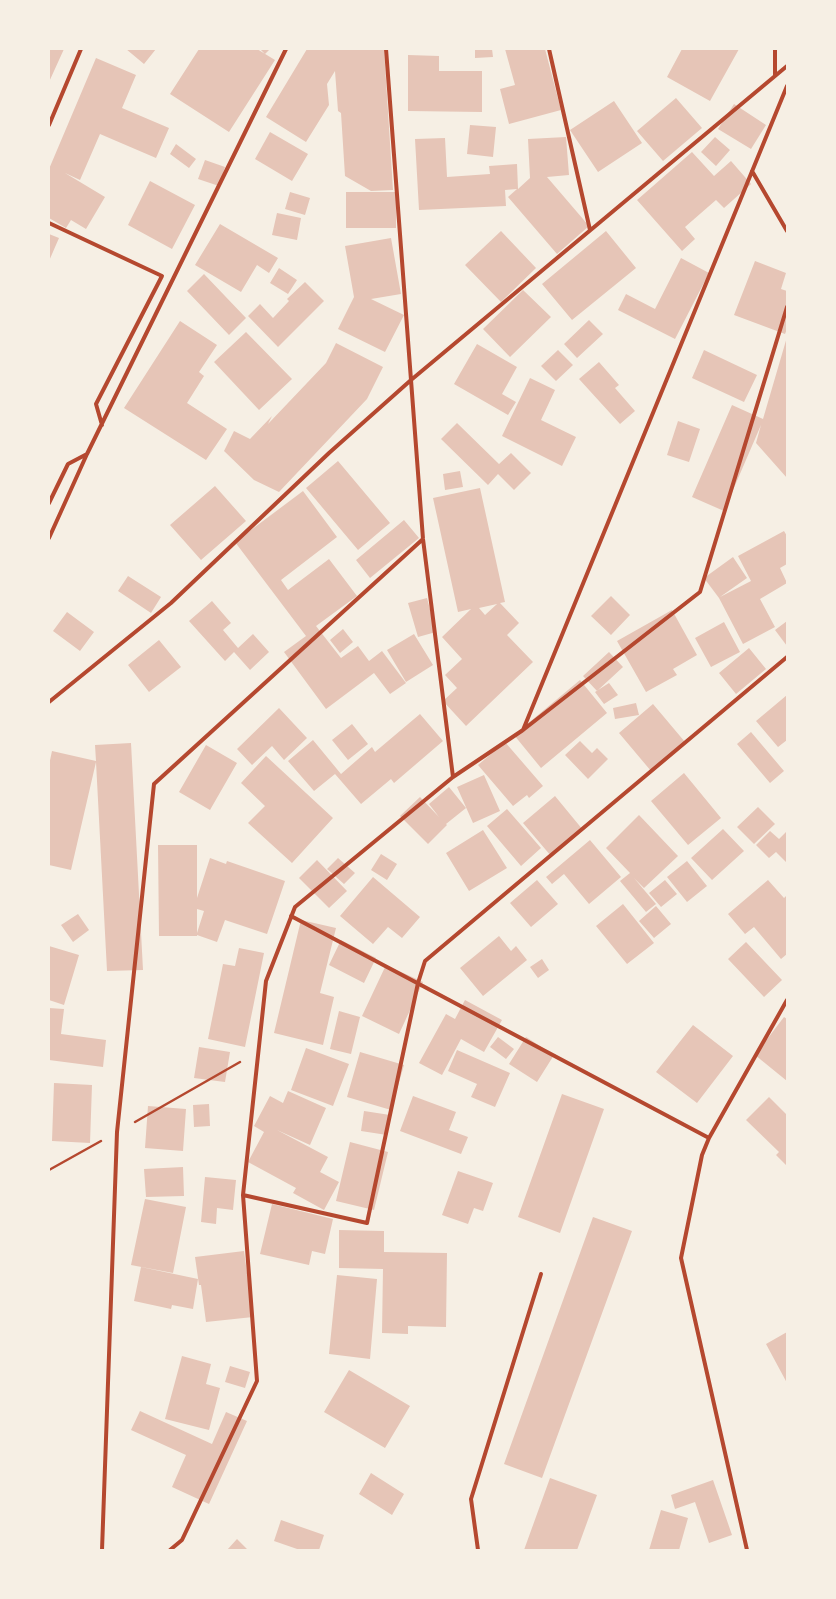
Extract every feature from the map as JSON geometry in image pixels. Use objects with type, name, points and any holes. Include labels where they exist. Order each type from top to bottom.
[{"type":"street","points":[[49,125],[81,49]]},
{"type":"street","points":[[49,538],[87,454],[286,49]]},
{"type":"street","points":[[386,49],[423,539],[453,777]]},
{"type":"street","points":[[549,49],[590,230]]},
{"type":"street","points":[[775,49],[775,76]]},
{"type":"street","points":[[49,702],[171,603],[329,453],[411,380],[787,66]]},
{"type":"street","points":[[523,730],[787,86]]},
{"type":"street","points":[[752,170],[787,231]]},
{"type":"street","points":[[49,223],[162,276],[96,404],[102,425]]},
{"type":"street","points":[[170,1550],[182,1540],[256,1381],[243,1196],[266,981],[295,907],[453,777],[523,730],[700,592],[787,307]]},
{"type":"street","points":[[49,503],[68,464],[87,454]]},
{"type":"street","points":[[102,1550],[117,1132],[154,784],[423,539]]},
{"type":"street","points":[[243,1196],[367,1223],[418,983],[425,961],[787,657]]},
{"type":"street","points":[[291,916],[709,1138]]},
{"type":"street","points":[[747,1550],[681,1258],[702,1155],[709,1138],[787,1000]]},
{"type":"street","points":[[478,1550],[471,1499],[541,1274]]},
{"type":"path","points":[[49,1170],[258,1052]]},
{"type":"building","points":[[49,49],[64,49],[49,82]]},
{"type":"building","points":[[126,49],[156,49],[144,64]]},
{"type":"building","points":[[199,49],[257,49],[275,60],[229,132],[170,94]]},
{"type":"building","points":[[260,49],[270,49],[265,54]]},
{"type":"building","points":[[307,49],[384,49],[393,190],[371,191],[345,176],[341,113],[338,111],[335,71],[327,84],[329,105],[306,142],[266,117]]},
{"type":"building","points":[[475,49],[492,49],[493,57],[475,58]]},
{"type":"building","points":[[505,49],[545,49],[561,110],[509,124],[500,89],[515,85]]},
{"type":"building","points":[[682,49],[739,49],[710,101],[667,77]]},
{"type":"building","points":[[408,55],[439,56],[439,71],[482,71],[482,112],[408,111]]},
{"type":"building","points":[[96,58],[136,75],[122,108],[169,128],[156,158],[100,134],[80,180],[65,173],[105,197],[86,229],[71,220],[66,228],[49,218],[49,169]]},
{"type":"building","points":[[676,98],[702,128],[663,161],[637,131]]},
{"type":"building","points":[[614,101],[642,143],[598,172],[570,130]]},
{"type":"building","points":[[734,104],[766,125],[751,149],[718,129]]},
{"type":"building","points":[[470,125],[496,127],[493,157],[467,154]]},
{"type":"building","points":[[270,132],[308,154],[292,181],[255,159]]},
{"type":"building","points":[[566,137],[569,175],[547,177],[589,226],[557,254],[508,197],[517,189],[505,190],[506,206],[419,210],[415,139],[445,138],[447,177],[490,174],[489,166],[517,164],[518,189],[530,178],[528,139]]},
{"type":"building","points":[[715,137],[730,150],[716,166],[701,152]]},
{"type":"building","points":[[176,144],[196,159],[189,168],[170,154]]},
{"type":"building","points":[[692,152],[714,176],[731,161],[751,184],[724,208],[716,200],[685,227],[695,239],[682,251],[637,200]]},
{"type":"building","points":[[205,160],[225,167],[219,186],[198,179]]},
{"type":"building","points":[[150,181],[195,205],[172,249],[128,225]]},
{"type":"building","points":[[290,192],[310,198],[305,215],[285,209]]},
{"type":"building","points":[[346,192],[396,192],[396,228],[346,228]]},
{"type":"building","points":[[277,213],[301,218],[297,240],[272,235]]},
{"type":"building","points":[[220,224],[278,258],[269,273],[257,265],[241,292],[195,265]]},
{"type":"building","points":[[501,231],[536,268],[501,302],[465,265]]},
{"type":"building","points":[[606,231],[636,268],[572,320],[542,284]]},
{"type":"building","points":[[49,234],[59,238],[49,261]]},
{"type":"building","points":[[391,238],[401,294],[371,299],[404,315],[385,352],[338,329],[354,297],[345,246]]},
{"type":"building","points":[[681,258],[709,273],[675,339],[618,310],[626,294],[655,309]]},
{"type":"building","points":[[755,261],[786,273],[781,289],[787,291],[787,329],[785,334],[734,315]]},
{"type":"building","points":[[279,268],[297,280],[288,294],[270,283]]},
{"type":"building","points":[[204,274],[246,318],[229,335],[187,291]]},
{"type":"building","points":[[305,282],[324,301],[278,347],[248,316],[260,304],[273,318],[289,301],[287,299]]},
{"type":"building","points":[[523,290],[551,317],[510,357],[483,329]]},
{"type":"building","points":[[589,320],[603,334],[577,358],[564,344]]},
{"type":"building","points":[[180,321],[217,345],[199,372],[204,376],[187,403],[227,429],[206,460],[124,408]]},
{"type":"building","points":[[246,332],[292,379],[259,410],[214,362]]},
{"type":"building","points":[[787,337],[787,478],[756,443],[761,425],[724,511],[692,497],[732,405],[763,419]]},
{"type":"building","points":[[336,343],[383,367],[367,399],[279,492],[254,480],[224,451],[234,431],[250,439],[272,416],[268,424],[326,363]]},
{"type":"building","points":[[477,344],[517,367],[502,394],[516,402],[508,415],[454,384]]},
{"type":"building","points":[[558,350],[573,365],[556,381],[541,366]]},
{"type":"building","points":[[704,350],[757,375],[744,402],[692,378]]},
{"type":"building","points":[[599,362],[619,385],[615,388],[635,411],[620,424],[579,379]]},
{"type":"building","points":[[530,378],[555,390],[541,420],[576,437],[562,466],[502,436]]},
{"type":"building","points":[[678,421],[700,429],[689,462],[667,455]]},
{"type":"building","points":[[457,423],[499,464],[511,453],[531,473],[514,490],[498,474],[488,485],[441,439]]},
{"type":"building","points":[[338,461],[390,523],[358,550],[306,488]]},
{"type":"building","points":[[460,471],[463,487],[445,490],[443,474]]},
{"type":"building","points":[[215,486],[246,521],[201,560],[170,525]]},
{"type":"building","points":[[480,488],[505,602],[500,603],[519,623],[507,635],[533,662],[466,726],[443,701],[457,688],[445,675],[462,659],[442,637],[471,609],[458,612],[433,498]],"holes":[[[497,604],[485,615],[479,608]]]},
{"type":"building","points":[[303,491],[337,537],[281,580],[288,590],[329,559],[357,596],[316,626],[341,658],[358,646],[369,661],[382,651],[406,683],[390,694],[374,673],[326,709],[284,652],[306,636],[235,542]]},
{"type":"building","points":[[404,520],[419,538],[370,578],[356,560]]},
{"type":"building","points":[[784,531],[787,536],[787,564],[780,568],[787,583],[760,599],[775,627],[743,644],[719,598],[704,578],[733,557],[747,578],[720,597],[751,581],[738,556]]},
{"type":"building","points":[[128,576],[161,597],[151,613],[118,591]]},
{"type":"building","points":[[611,596],[630,615],[611,635],[591,616]]},
{"type":"building","points":[[427,598],[436,632],[418,637],[408,603]]},
{"type":"building","points":[[212,601],[231,623],[223,630],[238,648],[253,634],[269,652],[250,670],[234,652],[225,661],[189,621]]},
{"type":"building","points":[[672,610],[697,655],[673,669],[677,675],[646,692],[617,641]]},
{"type":"building","points":[[67,612],[94,632],[80,651],[53,631]]},
{"type":"building","points":[[787,621],[787,646],[775,630]]},
{"type":"building","points":[[724,622],[740,652],[711,667],[695,638]]},
{"type":"building","points":[[343,629],[353,642],[340,653],[330,640]]},
{"type":"building","points":[[414,634],[433,665],[406,682],[387,650]]},
{"type":"building","points":[[159,640],[181,667],[149,692],[128,665]]},
{"type":"building","points":[[749,648],[766,669],[736,694],[719,673]]},
{"type":"building","points":[[609,652],[623,667],[597,691],[583,676]]},
{"type":"building","points":[[580,680],[607,713],[541,768],[514,735]]},
{"type":"building","points":[[609,683],[618,695],[604,704],[595,692]]},
{"type":"building","points":[[787,695],[787,740],[778,747],[756,721]]},
{"type":"building","points":[[636,703],[639,715],[615,719],[613,708]]},
{"type":"building","points":[[653,704],[685,742],[651,771],[619,733]]},
{"type":"building","points":[[279,708],[307,738],[284,760],[272,746],[252,765],[237,749]]},
{"type":"building","points":[[420,714],[443,741],[394,783],[391,779],[361,804],[335,774],[314,791],[288,761],[313,740],[341,774],[372,747],[375,752]]},
{"type":"building","points":[[352,724],[368,744],[348,760],[332,740]]},
{"type":"building","points":[[751,732],[784,771],[770,783],[737,744]]},
{"type":"building","points":[[580,741],[592,753],[597,748],[608,759],[588,779],[565,755]]},
{"type":"building","points":[[505,742],[543,786],[529,798],[527,795],[513,806],[478,765]]},
{"type":"building","points":[[131,743],[143,970],[107,971],[96,762],[71,870],[49,865],[49,765],[52,751],[96,761],[95,745]]},
{"type":"building","points":[[206,745],[237,763],[210,810],[179,792]]},
{"type":"building","points":[[266,756],[333,818],[292,863],[248,823],[265,806],[241,783]]},
{"type":"building","points":[[684,773],[721,818],[688,845],[651,801]]},
{"type":"building","points":[[484,775],[500,811],[473,823],[457,787]]},
{"type":"building","points":[[449,787],[466,808],[446,824],[447,825],[428,844],[400,816],[420,797],[439,817],[429,804]]},
{"type":"building","points":[[555,796],[583,830],[551,856],[523,823]]},
{"type":"building","points":[[758,807],[775,824],[754,844],[737,827]]},
{"type":"building","points":[[507,809],[541,848],[521,866],[487,826]]},
{"type":"building","points":[[639,815],[678,856],[644,888],[634,878],[656,904],[646,912],[620,881],[630,873],[606,848]]},
{"type":"building","points":[[723,829],[744,851],[712,880],[691,858]]},
{"type":"building","points":[[483,830],[507,868],[469,891],[446,853]]},
{"type":"building","points":[[770,831],[779,839],[786,832],[787,833],[787,863],[776,852],[769,858],[756,845]]},
{"type":"building","points":[[590,840],[621,877],[589,904],[564,874],[552,884],[546,877]]},
{"type":"building","points":[[158,845],[197,845],[197,898],[210,858],[226,864],[227,861],[285,881],[267,934],[225,920],[217,942],[197,935],[159,936]],"holes":[[[197,909],[204,911],[197,933]]]},
{"type":"building","points":[[381,854],[397,864],[387,880],[371,870]]},
{"type":"building","points":[[338,858],[355,873],[344,884],[327,869]]},
{"type":"building","points":[[317,860],[347,891],[329,908],[299,878]]},
{"type":"building","points":[[687,861],[707,886],[687,902],[667,877]]},
{"type":"building","points":[[373,877],[420,917],[402,938],[388,927],[373,944],[340,916]]},
{"type":"building","points":[[537,880],[558,904],[531,927],[510,903]]},
{"type":"building","points":[[665,880],[677,894],[661,907],[649,893]]},
{"type":"building","points":[[768,880],[784,898],[787,895],[787,954],[781,959],[754,927],[745,934],[728,914]]},
{"type":"building","points":[[623,904],[654,943],[627,964],[596,926]]},
{"type":"building","points":[[656,906],[671,924],[654,938],[639,921]]},
{"type":"building","points":[[78,914],[89,930],[73,942],[61,925]]},
{"type":"building","points":[[301,920],[336,928],[320,993],[334,997],[323,1045],[274,1033]]},
{"type":"building","points":[[499,936],[511,951],[516,946],[527,960],[483,996],[460,968]]},
{"type":"building","points":[[341,940],[376,958],[364,983],[329,965]]},
{"type":"building","points":[[746,942],[782,980],[764,997],[728,959]]},
{"type":"building","points":[[49,946],[79,955],[64,1005],[49,1000]]},
{"type":"building","points":[[239,948],[264,953],[245,1047],[208,1039],[223,964],[235,966]]},
{"type":"building","points":[[542,959],[549,970],[538,978],[530,967]]},
{"type":"building","points":[[386,965],[423,982],[399,1034],[362,1016]]},
{"type":"building","points":[[465,1000],[502,1020],[484,1052],[461,1039],[442,1075],[419,1063],[446,1014],[455,1019]]},
{"type":"building","points":[[49,1008],[64,1009],[61,1034],[106,1040],[103,1067],[49,1060]]},
{"type":"building","points":[[339,1011],[360,1017],[351,1054],[330,1049]]},
{"type":"building","points":[[784,1017],[787,1019],[787,1081],[755,1055]]},
{"type":"building","points":[[693,1025],[733,1056],[697,1103],[656,1072]]},
{"type":"building","points":[[498,1037],[514,1049],[506,1059],[490,1047]]},
{"type":"building","points":[[526,1037],[554,1055],[537,1082],[509,1064]]},
{"type":"building","points":[[199,1047],[230,1052],[225,1082],[194,1078]]},
{"type":"building","points":[[306,1048],[349,1064],[333,1106],[291,1090]]},
{"type":"building","points":[[457,1050],[510,1073],[495,1107],[471,1097],[477,1084],[448,1071]]},
{"type":"building","points":[[360,1052],[404,1065],[391,1110],[347,1097]]},
{"type":"building","points":[[54,1083],[92,1085],[90,1143],[52,1141]]},
{"type":"building","points":[[288,1091],[326,1108],[310,1145],[277,1130],[328,1157],[320,1172],[339,1182],[324,1210],[293,1193],[296,1188],[248,1162],[264,1132],[254,1126],[270,1096],[283,1103]]},
{"type":"building","points":[[562,1094],[604,1109],[560,1233],[518,1217]]},
{"type":"building","points":[[413,1096],[456,1112],[449,1130],[468,1137],[461,1154],[400,1131]]},
{"type":"building","points":[[769,1097],[787,1115],[787,1166],[776,1155],[779,1152],[746,1120]]},
{"type":"building","points":[[209,1104],[210,1126],[194,1127],[193,1105]]},
{"type":"building","points":[[148,1106],[186,1109],[183,1151],[145,1148]]},
{"type":"building","points":[[364,1111],[390,1115],[387,1135],[361,1131]]},
{"type":"building","points":[[350,1142],[388,1152],[374,1210],[336,1201]]},
{"type":"building","points":[[183,1167],[184,1196],[146,1197],[144,1169]]},
{"type":"building","points":[[458,1171],[493,1183],[483,1211],[474,1208],[468,1224],[442,1215]]},
{"type":"building","points":[[205,1177],[236,1180],[233,1210],[217,1208],[216,1224],[201,1222]]},
{"type":"building","points":[[145,1199],[186,1207],[173,1273],[131,1265]]},
{"type":"building","points":[[272,1204],[333,1219],[325,1254],[312,1251],[309,1265],[260,1254]]},
{"type":"building","points":[[593,1217],[632,1231],[542,1478],[504,1464]]},
{"type":"building","points":[[339,1230],[384,1231],[384,1252],[447,1253],[446,1327],[408,1326],[408,1334],[382,1333],[383,1269],[339,1268]]},
{"type":"building","points":[[244,1251],[253,1317],[206,1322],[201,1285],[199,1285],[195,1257]]},
{"type":"building","points":[[141,1267],[198,1279],[193,1309],[172,1305],[171,1309],[134,1301]]},
{"type":"building","points":[[337,1275],[377,1279],[370,1359],[329,1354]]},
{"type":"building","points":[[787,1332],[787,1383],[766,1344]]},
{"type":"building","points":[[182,1356],[211,1364],[206,1384],[220,1388],[209,1430],[165,1419]]},
{"type":"building","points":[[230,1366],[250,1372],[245,1388],[225,1382]]},
{"type":"building","points":[[349,1370],[410,1406],[385,1448],[324,1412]]},
{"type":"building","points":[[140,1411],[212,1444],[226,1412],[247,1421],[209,1504],[172,1487],[186,1455],[131,1430]]},
{"type":"building","points":[[371,1473],[404,1494],[392,1515],[359,1494]]},
{"type":"building","points":[[550,1478],[597,1495],[577,1550],[524,1550]]},
{"type":"building","points":[[713,1480],[732,1535],[709,1543],[695,1502],[675,1509],[671,1495]]},
{"type":"building","points":[[661,1510],[688,1518],[679,1550],[649,1550]]},
{"type":"building","points":[[281,1520],[324,1535],[319,1550],[300,1550],[274,1541]]},
{"type":"building","points":[[237,1539],[248,1550],[227,1550]]}]
